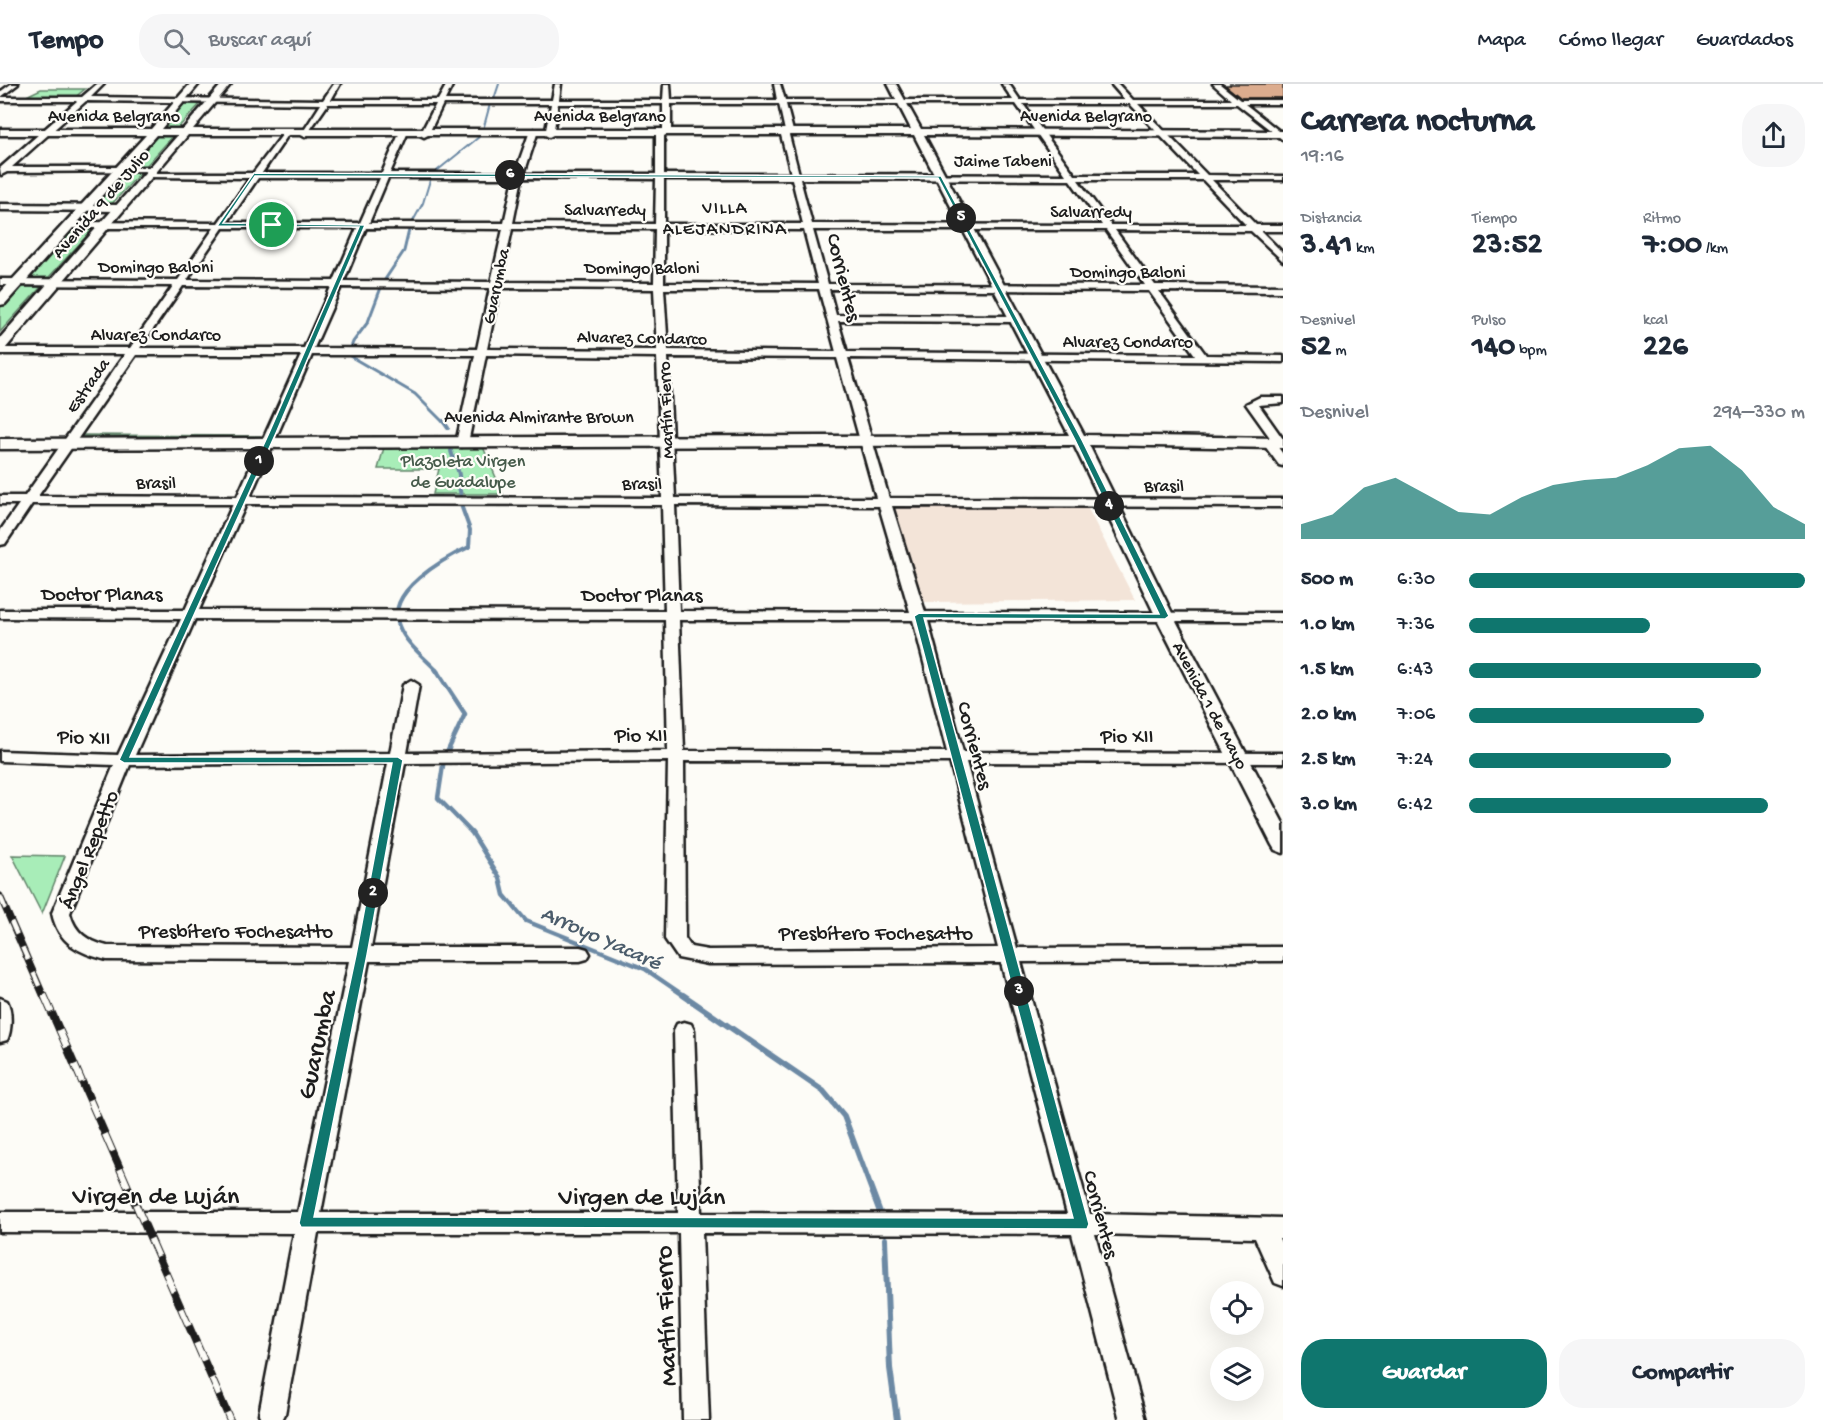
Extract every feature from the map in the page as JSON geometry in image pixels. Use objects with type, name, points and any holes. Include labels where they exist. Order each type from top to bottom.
[{"type":"main road","name":"Avenida 9 de Julio","points":[[0,301],[122,169],[195,84]]},
{"type":"main road","name":"Avenida 9 de Julio","points":[[0,346],[226,84]]},
{"type":"main road","name":"Avenida 1 de Mayo","points":[[892,84],[1078,440],[1165,616],[1283,845]]},
{"type":"main road","name":"Avenida Belgrano","points":[[0,134],[1161,133],[1281,135]]},
{"type":"main road","name":"Avenida Almirante Brown","points":[[0,432],[71,439]]},
{"type":"main road","name":"Avenida Almirante Brown","points":[[0,444],[71,439],[866,439],[1277,442]]},
{"type":"street","points":[[0,97],[15,84]]},
{"type":"street","points":[[1,171],[100,84]]},
{"type":"street","points":[[305,133],[337,84]]},
{"type":"street","points":[[425,133],[450,84]]},
{"type":"street","points":[[549,133],[558,84]]},
{"type":"street","name":"Martín Fierro","points":[[667,84],[668,102],[660,176],[659,284],[667,439],[676,756],[675,939],[685,953]]},
{"type":"street","name":"Corrientes","points":[[777,84],[795,176],[831,318],[882,502],[919,616],[1133,1420]]},
{"type":"street","points":[[1005,84],[1203,358]]},
{"type":"street","points":[[1114,84],[1283,258]]},
{"type":"street","points":[[1216,84],[1281,135]]},
{"type":"street","points":[[0,97],[439,102],[1283,102]]},
{"type":"street","name":"Estrada","points":[[0,541],[284,133]]},
{"type":"street","name":"Ángel Repetto","points":[[107,953],[86,949],[73,939],[62,926],[61,913],[124,760],[404,133]]},
{"type":"street","name":"Guarumba","points":[[462,439],[519,175],[534,133]]},
{"type":"street","name":"Jaime Tabeni","points":[[1,171],[122,169],[254,175],[1282,179]]},
{"type":"street","points":[[0,207],[120,208]]},
{"type":"street","name":"Salvarredy","points":[[70,225],[1283,228]]},
{"type":"street","name":"Domingo Baloni","points":[[0,282],[1283,289]]},
{"type":"street","points":[[831,318],[1014,319]]},
{"type":"street","name":"Alvarez Condarco","points":[[0,351],[480,352],[1283,359]]},
{"type":"street","points":[[1283,400],[1260,400],[1252,404],[1277,442],[1283,462]]},
{"type":"street","name":"Brasil","points":[[0,500],[1283,503]]},
{"type":"street","name":"Doctor Planas","points":[[0,614],[1283,617]]},
{"type":"street","name":"Guarumba","points":[[272,1414],[306,1223],[361,955],[411,685]]},
{"type":"street","name":"Pio XII","points":[[0,756],[124,760],[398,760],[676,756],[1283,758]]},
{"type":"street","name":"Presbítero Fochesatto","points":[[107,953],[580,954]]},
{"type":"street","name":"Presbítero Fochesatto","points":[[685,953],[708,957],[1283,954]]},
{"type":"street","points":[[0,1006],[0,1034]]},
{"type":"street","name":"Martín Fierro","points":[[684,1030],[696,1420]]},
{"type":"street","name":"Virgen de Luján","points":[[0,1222],[1082,1224],[1273,1228]]},
{"type":"street","points":[[1273,1228],[1283,1275]]},
{"type":"shaded area","points":[[1087,507],[1135,600],[923,602],[894,508]]},
{"type":"green space","points":[[41,89],[85,89],[74,98],[22,98]]},
{"type":"green space","points":[[185,102],[202,102],[176,130],[158,129]]},
{"type":"green space","points":[[157,136],[173,136],[145,167],[128,167]]},
{"type":"green space","points":[[125,170],[142,171],[110,206],[92,206]]},
{"type":"green space","points":[[73,229],[93,229],[49,277],[27,278]]},
{"type":"green space","points":[[19,287],[41,287],[0,332],[0,307]]},
{"type":"green space","points":[[82,435],[260,436],[256,442],[78,441]]},
{"type":"green space","name":"Plazoleta Virgen de Guadalupe","points":[[385,444],[483,447],[503,494],[433,494],[439,469],[378,469]]},
{"type":"green space","points":[[12,855],[65,856],[42,914]]},
{"type":"building","points":[[1229,84],[1283,84],[1283,98],[1241,98],[1225,85],[1231,85]]},
{"type":"waterway","name":"Arroyo Yacaré","points":[[494,99],[499,84]]},
{"type":"waterway","name":"Arroyo Yacaré","points":[[483,130],[490,104]]},
{"type":"waterway","name":"Arroyo Yacaré","points":[[433,174],[479,137]]},
{"type":"waterway","name":"Arroyo Yacaré","points":[[412,223],[423,203],[431,177]]},
{"type":"waterway","name":"Arroyo Yacaré","points":[[409,231],[410,227]]},
{"type":"waterway","name":"Arroyo Yacaré","points":[[384,281],[404,251],[409,230]]},
{"type":"waterway","name":"Arroyo Yacaré","points":[[382,285],[368,322],[353,342],[348,355],[415,394],[444,423]]},
{"type":"waterway","name":"Arroyo Yacaré","points":[[443,421],[448,428]]},
{"type":"waterway","name":"Arroyo Yacaré","points":[[451,451],[458,472],[461,495]]},
{"type":"waterway","name":"Arroyo Yacaré","points":[[436,670],[406,639],[399,626],[397,613],[400,601],[419,578],[446,559],[469,547],[470,530],[461,505]]},
{"type":"waterway","name":"Arroyo Yacaré","points":[[436,670],[465,714],[444,759],[438,798],[472,833],[500,878],[504,895],[526,921],[645,969],[686,997]]},
{"type":"waterway","name":"Arroyo Yacaré","points":[[683,995],[823,1091],[844,1116],[881,1215]]},
{"type":"waterway","name":"Arroyo Yacaré","points":[[885,1239],[890,1368],[897,1420]]},
{"type":"railway","points":[[0,896],[44,997]]},
{"type":"railway","points":[[44,995],[230,1420]]},
{"type":"district","name":"VILLA ALEJANDRINA","points":[[725,217]]},
{"type":"route","points":[[254,175],[939,177],[1078,440],[1165,616],[919,616],[955,758],[1082,1224],[306,1223],[398,760],[124,760],[272,433],[362,225],[272,225],[219,225],[254,175]]}]
